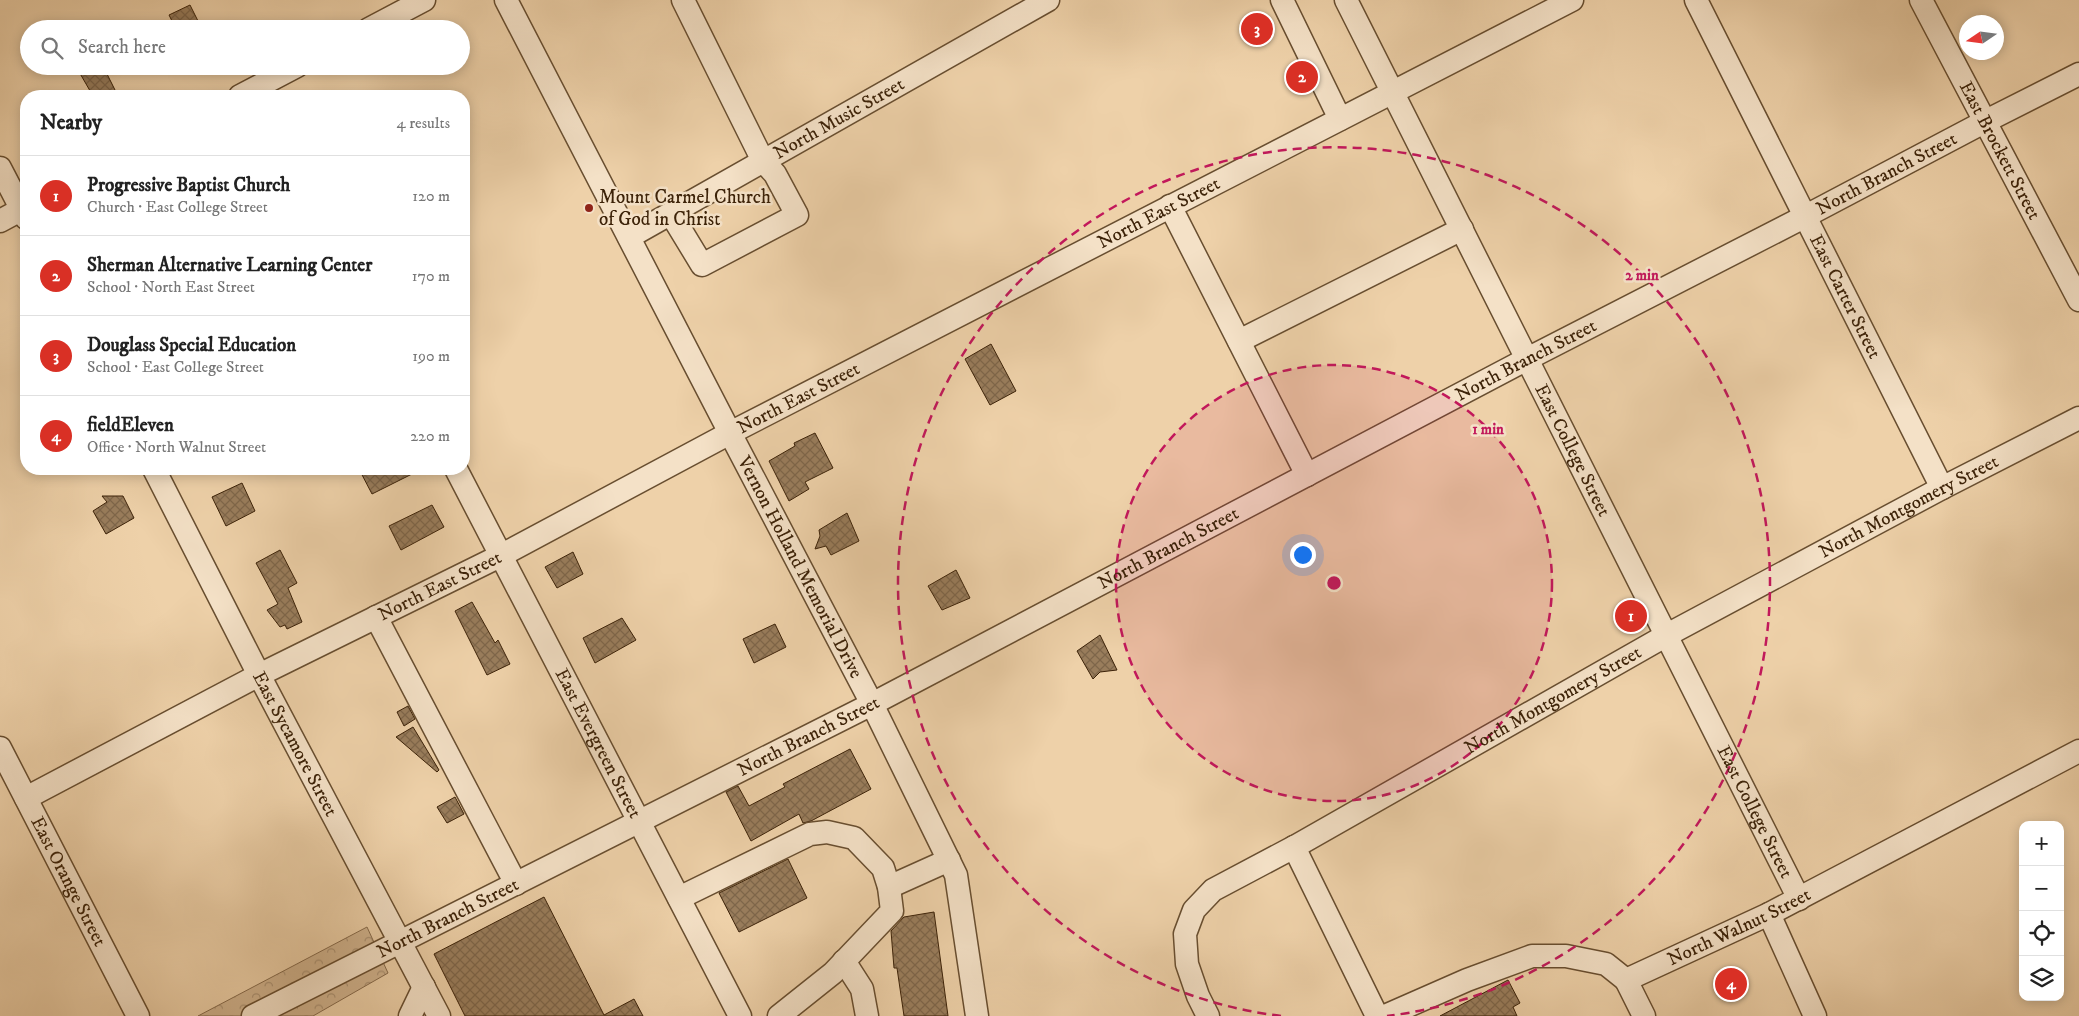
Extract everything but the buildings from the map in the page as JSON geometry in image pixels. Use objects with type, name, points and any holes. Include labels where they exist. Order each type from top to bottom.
[{"type":"street","points":[[386,20],[424,0]]},
{"type":"street","name":"Vernon Holland Memorial Drive","points":[[506,0],[872,704],[956,875],[977,1016]]},
{"type":"street","points":[[671,214],[702,265],[797,215],[775,174],[763,161],[683,0]]},
{"type":"street","name":"North Music Street","points":[[629,237],[1048,0]]},
{"type":"street","points":[[1282,0],[1340,119]]},
{"type":"street","name":"East College Street","points":[[1346,0],[1667,635],[1798,899]]},
{"type":"street","name":"North East Street","points":[[26,798],[259,675],[500,556],[730,433],[1572,0]]},
{"type":"street","name":"East Carter Street","points":[[1696,0],[1942,488]]},
{"type":"street","name":"East Brockett Street","points":[[1921,0],[2079,300]]},
{"type":"street","name":"North Branch Street","points":[[253,1016],[872,704],[1527,359],[2079,74]]},
{"type":"street","points":[[265,90],[285,75]]},
{"type":"street","points":[[0,168],[20,202]]},
{"type":"street","points":[[1170,206],[1307,475]]},
{"type":"street","points":[[0,221],[20,213]]},
{"type":"street","points":[[1239,341],[1462,229]]},
{"type":"street","name":"North Montgomery Street","points":[[1208,1016],[1198,996],[1187,964],[1185,934],[1194,910],[1213,890],[1294,847],[1667,635],[1942,488],[2079,418]]},
{"type":"street","name":"East Sycamore Street","points":[[157,475],[259,675],[439,1016]]},
{"type":"street","name":"East Evergreen Street","points":[[459,475],[740,1016]]},
{"type":"street","points":[[376,617],[516,884]]},
{"type":"street","name":"East Orange Street","points":[[0,748],[138,1016]]},
{"type":"street","name":"North Walnut Street","points":[[1626,980],[1769,914],[2079,751]]},
{"type":"street","points":[[679,898],[810,834],[827,832],[854,838],[883,868],[889,887],[892,911],[833,973],[779,1016]]},
{"type":"street","points":[[1294,847],[1378,1016]]},
{"type":"street","points":[[889,887],[948,860]]},
{"type":"street","points":[[1769,914],[1815,1016]]},
{"type":"street","points":[[1385,1016],[1467,980],[1532,956],[1566,956],[1606,964],[1626,980],[1644,1016]]},
{"type":"street","points":[[844,961],[862,989],[867,1016]]},
{"type":"street","points":[[410,1016],[424,987]]},
{"type":"green space","points":[[367,927],[388,973],[313,1016],[198,1016]]},
{"type":"place","name":"Douglass Special Education","points":[[1257,29]]},
{"type":"place","name":"Sherman Alternative Learning Center","points":[[1302,77]]},
{"type":"place","name":"Mount Carmel Church of God in Christ","points":[[589,208]]},
{"type":"place","name":"Progressive Baptist Church","points":[[1631,616]]},
{"type":"place","name":"fieldEleven","points":[[1731,984]]}]
